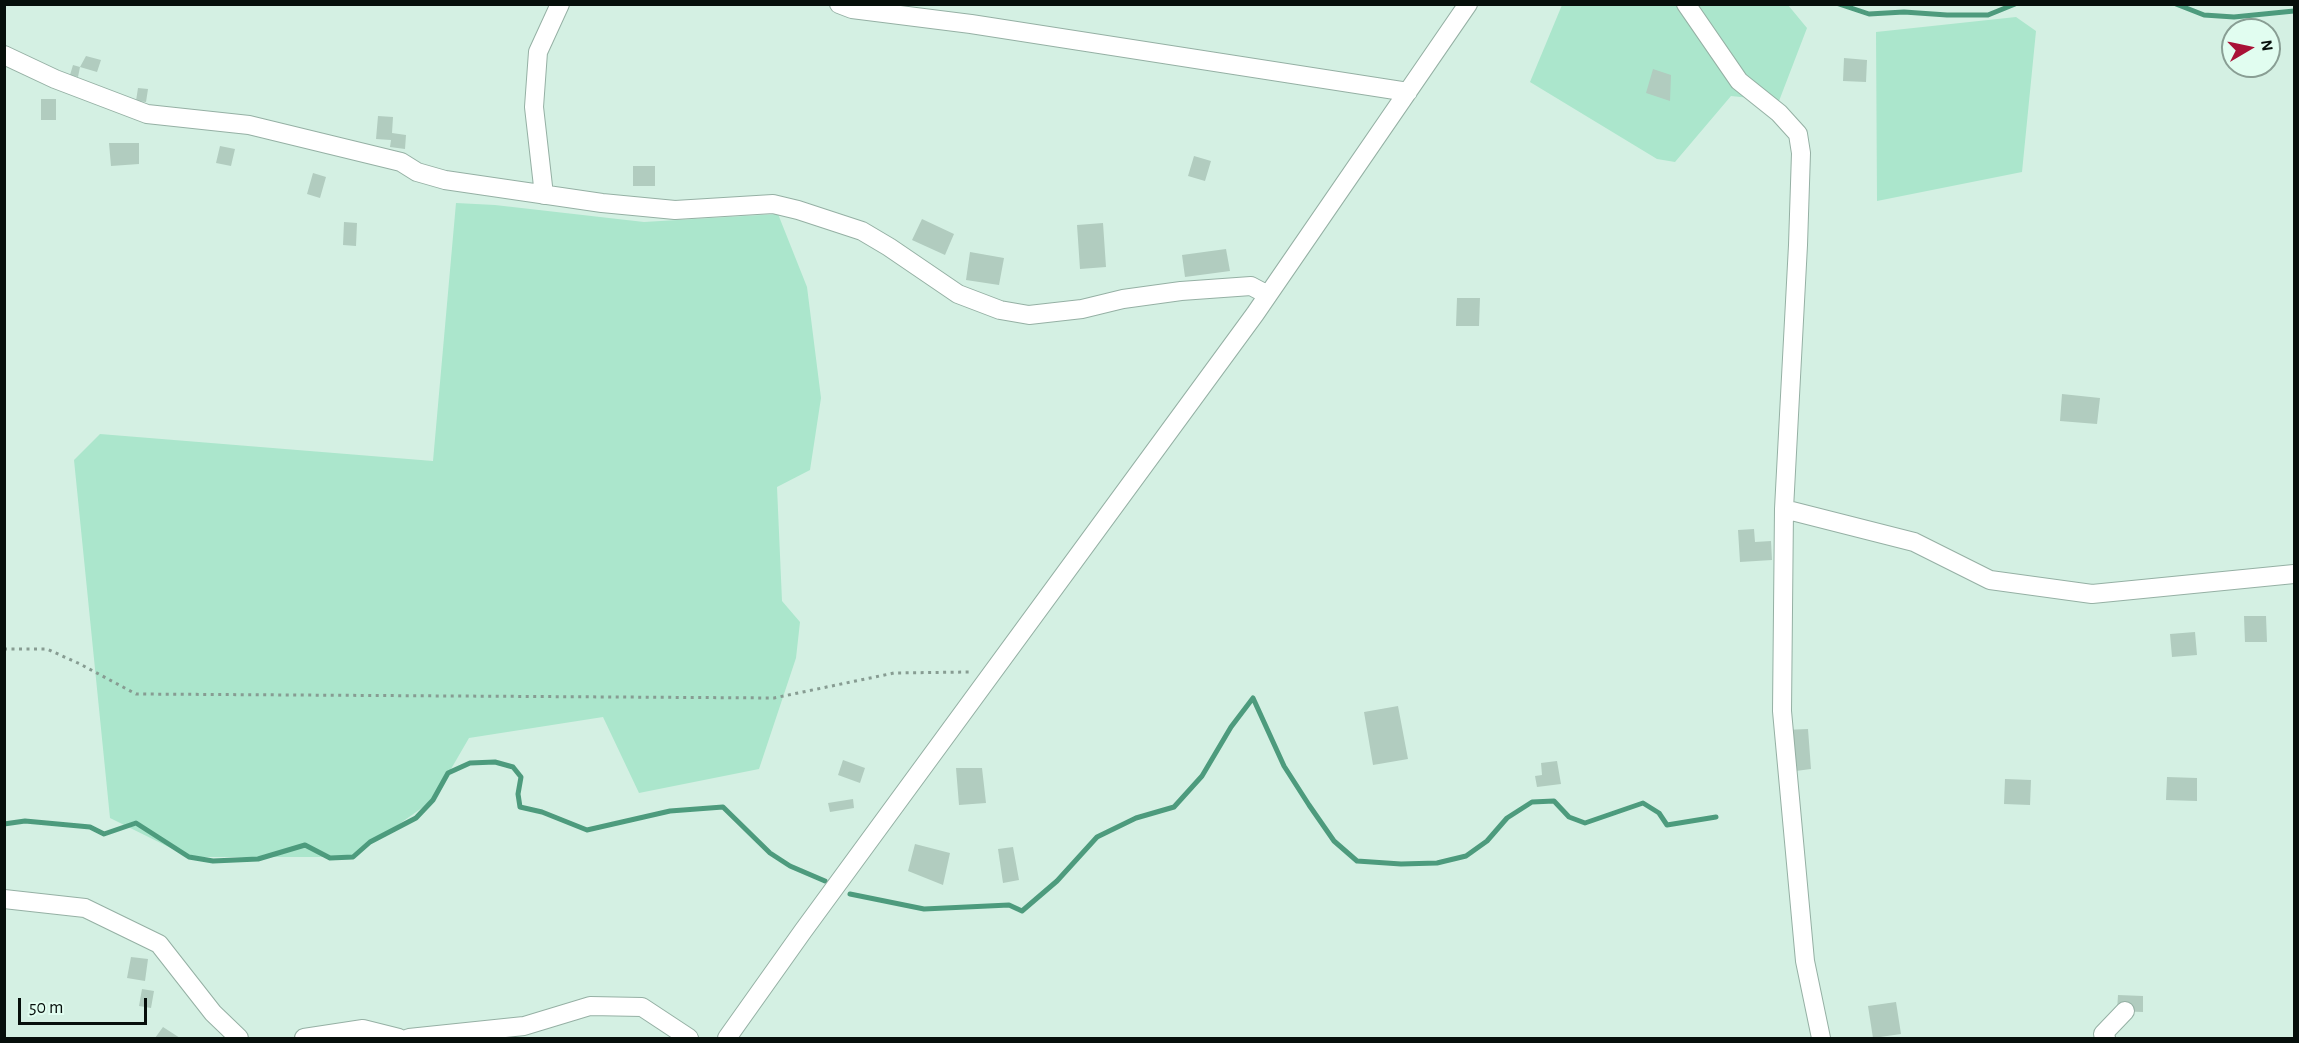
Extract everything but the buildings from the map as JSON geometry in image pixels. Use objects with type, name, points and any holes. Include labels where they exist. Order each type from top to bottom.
[{"type":"street","points":[[544,195],[534,107],[538,52],[560,4]]},
{"type":"street","points":[[839,4],[852,9],[971,24],[1408,92]]},
{"type":"street","points":[[727,1038],[1268,295],[1468,4]]},
{"type":"street","points":[[1686,4],[1739,81],[1779,113],[1798,134],[1801,153],[1799,233],[1784,509],[1782,711],[1804,961],[1821,1038]]},
{"type":"street","points":[[4,55],[55,79],[147,114],[249,125],[401,162],[417,172],[446,180],[602,203],[675,210],[773,204],[798,210],[862,231],[890,247],[958,294],[1000,310],[1029,315],[1082,309],[1123,299],[1181,291],[1251,286],[1268,295]]},
{"type":"street","points":[[1784,509],[1914,542],[1990,580],[2092,594],[2295,574]]},
{"type":"street","points":[[4,899],[85,908],[159,944],[213,1013],[239,1038]]},
{"type":"street","points":[[409,1038],[524,1026],[590,1006],[642,1007],[689,1038]]},
{"type":"street","points":[[2106,1038],[2103,1034],[2126,1011]]},
{"type":"street","points":[[304,1038],[363,1029],[399,1038]]},
{"type":"path","points":[[4,650],[47,649],[136,694],[774,698],[894,673],[969,672],[987,681]]},
{"type":"green space","points":[[1562,5],[1788,5],[1807,28],[1779,101],[1731,96],[1675,162],[1657,159],[1530,82]]},
{"type":"green space","points":[[2016,17],[2036,31],[2022,172],[1877,201],[1876,32]]},
{"type":"green space","points":[[456,203],[495,205],[644,222],[778,214],[807,287],[821,398],[810,470],[777,487],[782,601],[800,622],[796,658],[759,769],[639,793],[603,717],[469,738],[433,800],[353,857],[189,857],[110,818],[74,460],[100,434],[433,461]]},
{"type":"waterway","points":[[1839,4],[1869,14],[1904,12],[1947,15],[1988,15],[2015,4]]},
{"type":"waterway","points":[[2176,4],[2204,15],[2234,17],[2294,11]]},
{"type":"waterway","points":[[850,894],[924,909],[1009,905],[1022,911],[1057,881],[1097,837],[1136,818],[1174,807],[1202,776],[1231,727],[1253,698],[1284,766],[1334,841],[1357,861],[1401,864],[1437,863],[1466,856],[1487,841],[1507,818],[1532,802],[1554,801],[1569,817],[1585,823],[1643,803],[1659,813],[1667,825],[1716,817]]},
{"type":"waterway","points":[[4,824],[25,821],[90,827],[104,834],[136,823],[189,857],[213,861],[258,859],[305,845],[330,858],[353,857],[370,842],[416,818],[433,800],[448,773],[470,763],[495,762],[513,767],[521,777],[518,794],[520,807],[542,812],[587,830],[670,811],[723,807],[770,853],[790,866],[825,881]]}]
